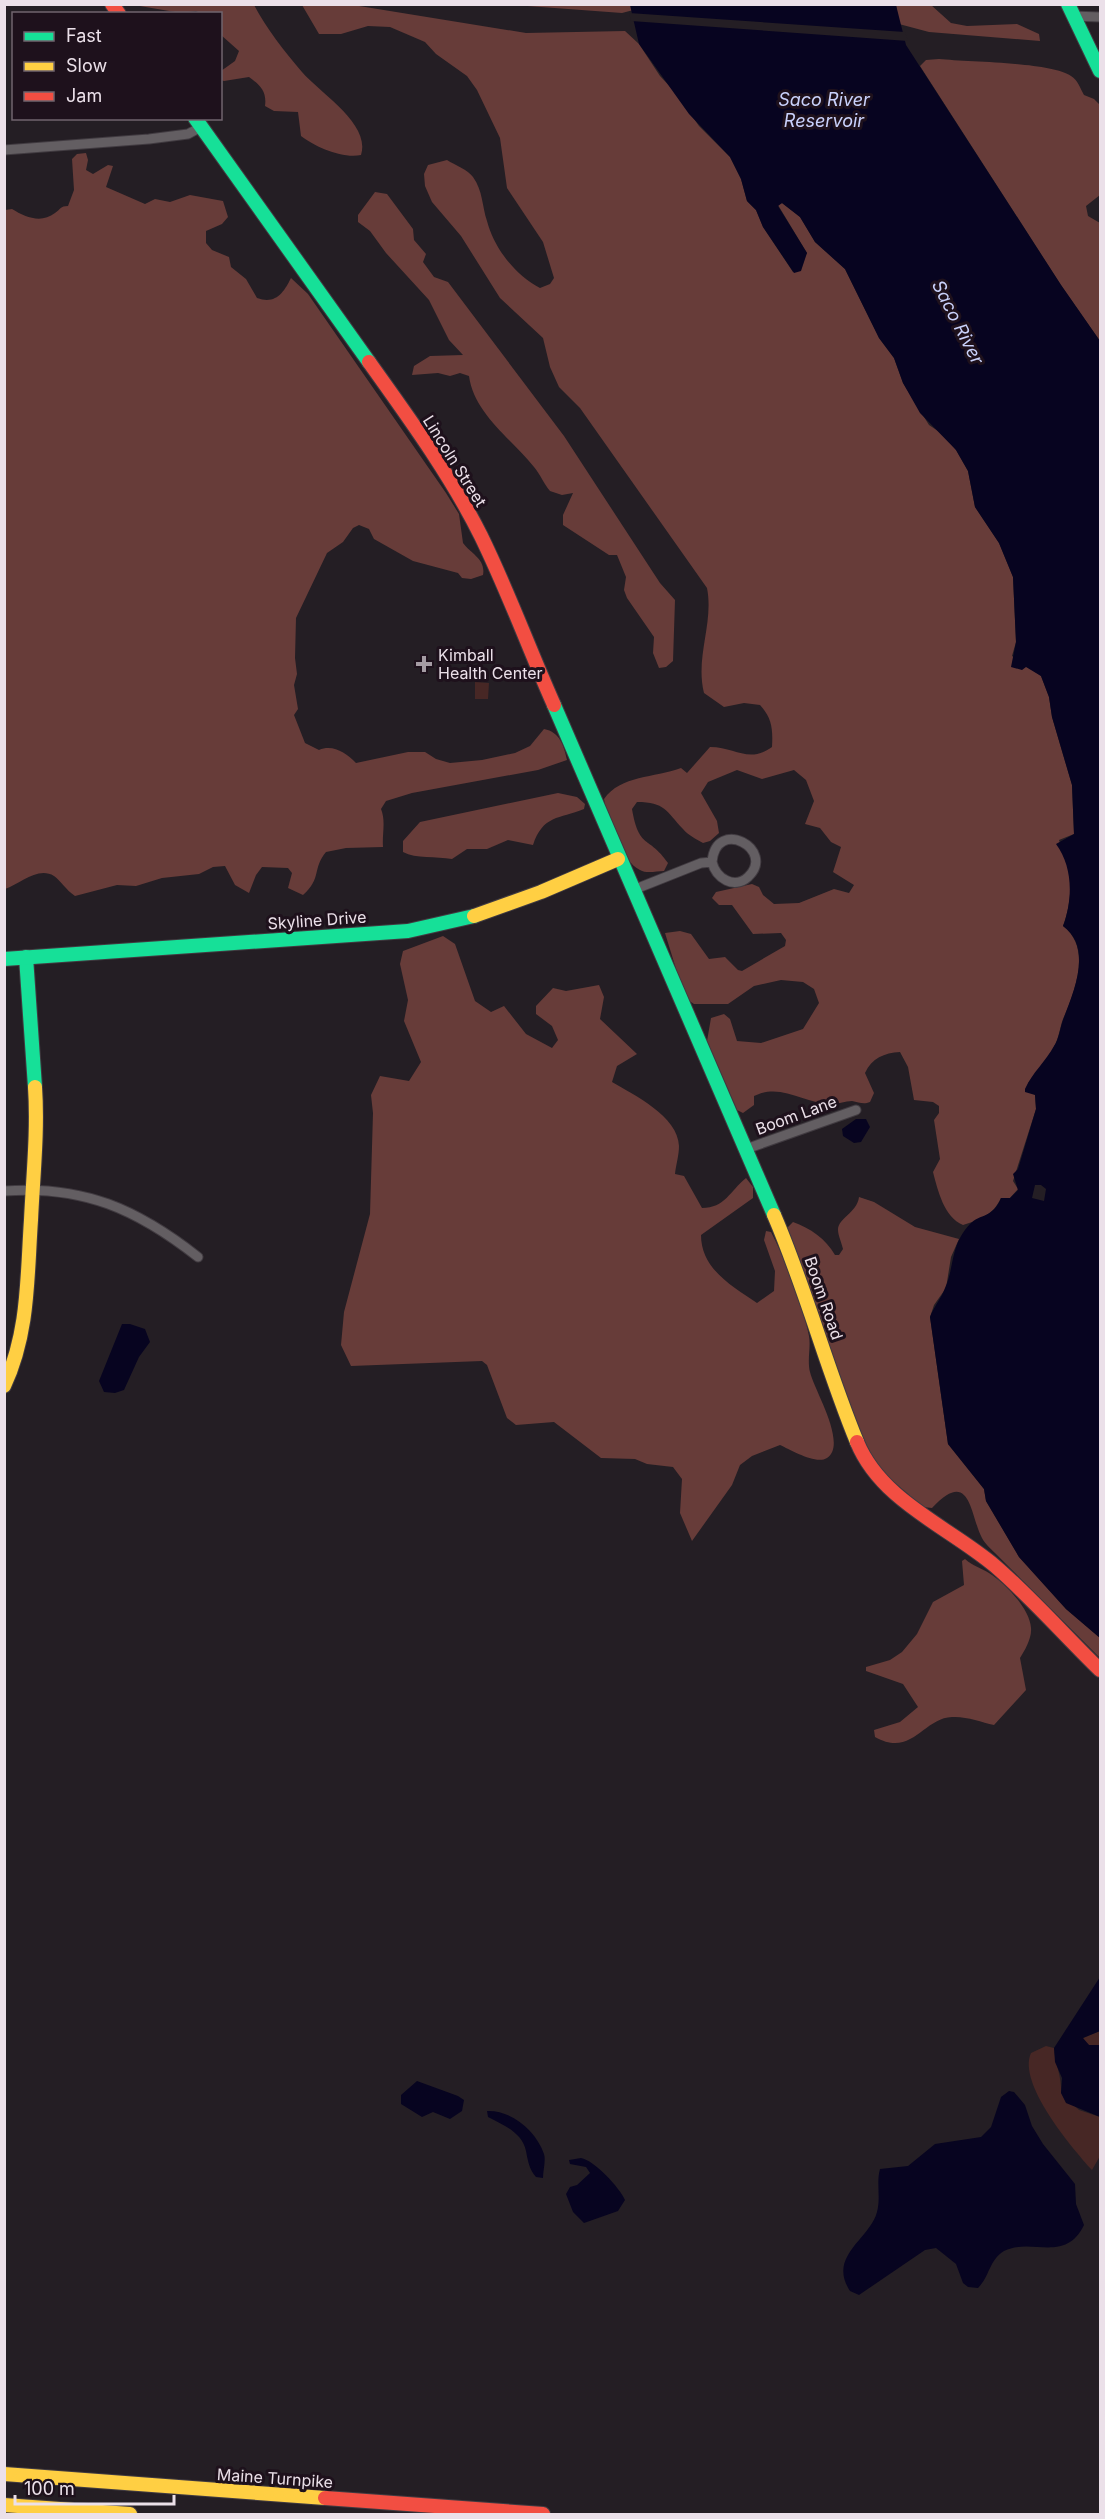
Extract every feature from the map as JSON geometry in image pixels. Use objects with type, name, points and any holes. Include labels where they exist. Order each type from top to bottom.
[{"type":"main road","points":[[1070,10],[1101,71]]},
{"type":"main road","name":"Lincoln Street","points":[[198,123],[419,432],[458,494],[494,566],[618,859]]},
{"type":"main road","name":"Boom Road","points":[[618,859],[798,1270],[841,1404],[853,1437],[868,1464],[898,1497],[995,1566],[1101,1670]]},
{"type":"main road","name":"Skyline Drive","points":[[4,958],[408,931],[442,926],[511,905],[618,859]]},
{"type":"main road","points":[[4,1386],[17,1358],[25,1315],[33,1189],[36,1113],[26,957]]},
{"type":"main road","name":"Maine Turnpike","points":[[4,2474],[543,2514]]},
{"type":"main road","points":[[4,2505],[130,2514]]},
{"type":"street","points":[[1070,10],[1101,17]]},
{"type":"street","points":[[4,150],[182,135],[198,123]]},
{"type":"street","points":[[733,839],[747,844],[755,856],[753,871],[749,876],[736,882],[723,879],[714,869],[712,862],[713,855],[720,844],[733,839]]},
{"type":"street","points":[[633,890],[690,866],[712,862]]},
{"type":"street","name":"Boom Lane","points":[[746,1149],[855,1110]]},
{"type":"street","points":[[4,1191],[33,1189],[83,1195],[106,1202],[152,1223],[198,1257]]},
{"type":"shaded area","points":[[636,4],[637,9],[622,13],[514,5]]},
{"type":"shaded area","points":[[134,5],[254,5],[295,64],[342,110],[359,132],[362,143],[361,155],[338,154],[321,148],[301,136],[298,112],[274,111],[265,106],[262,89],[249,77],[222,80],[222,70],[235,61],[239,51],[222,36],[222,12],[175,12]]},
{"type":"shaded area","points":[[302,5],[353,5],[526,33],[625,31],[639,44],[660,76],[676,93],[699,126],[730,157],[741,179],[747,201],[756,210],[763,227],[793,272],[807,253],[778,205],[782,203],[800,217],[815,242],[845,269],[879,338],[894,358],[903,383],[929,425],[944,435],[968,471],[975,507],[999,543],[1013,577],[1016,642],[1012,656],[1041,676],[1049,697],[1052,717],[1072,785],[1074,834],[1059,840],[1070,870],[1069,903],[1063,926],[1072,935],[1079,958],[1076,983],[1056,1042],[1046,1060],[1028,1083],[1035,1095],[1036,1109],[1013,1181],[1018,1189],[1010,1198],[1001,1198],[994,1209],[985,1216],[963,1225],[946,1210],[933,1172],[940,1159],[934,1120],[939,1113],[939,1106],[933,1102],[914,1100],[908,1067],[900,1052],[879,1057],[865,1073],[874,1093],[870,1102],[823,1103],[774,1091],[754,1096],[754,1105],[743,1113],[737,1110],[707,1041],[711,1018],[724,1014],[730,1019],[737,1041],[761,1043],[803,1029],[819,1003],[814,989],[803,982],[781,980],[754,986],[728,1004],[694,1004],[685,998],[665,933],[680,931],[691,934],[709,959],[725,957],[742,971],[785,946],[786,940],[781,933],[753,934],[732,905],[719,905],[712,898],[716,892],[752,884],[759,887],[763,895],[774,904],[799,903],[834,889],[849,893],[854,885],[833,872],[841,847],[831,842],[820,828],[805,824],[814,801],[806,780],[794,770],[762,779],[737,770],[708,782],[701,793],[717,821],[719,833],[710,841],[703,843],[690,835],[659,806],[637,802],[632,809],[641,837],[668,863],[664,871],[646,872],[633,865],[621,849],[604,799],[611,791],[629,781],[681,768],[687,773],[710,747],[749,754],[764,752],[772,747],[772,729],[769,719],[760,705],[744,703],[724,707],[704,693],[702,666],[709,601],[707,588],[580,408],[559,387],[550,367],[543,338],[500,298],[461,236],[432,202],[425,186],[424,174],[428,165],[447,160],[465,170],[471,174],[479,188],[490,231],[507,260],[522,276],[540,288],[550,284],[554,278],[543,242],[507,188],[500,138],[477,90],[467,76],[436,54],[425,42],[390,27],[368,26],[341,34],[319,34]]},
{"type":"shaded area","points":[[896,5],[931,5],[951,23],[967,26],[1017,24],[1039,34],[1040,41],[929,32],[899,24]]},
{"type":"shaded area","points":[[926,60],[1008,63],[1061,71],[1077,82],[1084,95],[1094,99],[1100,105],[1100,195],[1086,206],[1088,216],[1100,223],[1100,341],[1061,285],[920,66]]},
{"type":"shaded area","points":[[86,153],[88,160],[86,170],[93,174],[108,165],[113,166],[106,187],[145,204],[155,199],[170,202],[190,195],[223,201],[228,217],[222,224],[206,231],[206,243],[212,250],[229,257],[231,267],[246,279],[257,298],[269,300],[278,296],[291,278],[308,294],[446,493],[459,514],[463,543],[482,565],[483,575],[471,579],[462,578],[458,573],[413,561],[374,539],[369,529],[359,525],[353,528],[343,542],[327,553],[296,618],[297,674],[294,685],[298,709],[294,715],[305,743],[319,750],[329,748],[339,750],[356,763],[408,752],[425,752],[436,759],[450,763],[482,760],[515,753],[530,746],[544,729],[558,736],[567,760],[538,770],[412,793],[386,801],[381,809],[384,823],[383,847],[346,848],[326,852],[319,864],[313,884],[303,895],[288,888],[292,873],[288,868],[262,867],[249,893],[235,885],[225,866],[213,867],[199,874],[162,878],[136,886],[117,885],[75,896],[48,873],[35,874],[5,889],[5,210],[12,209],[22,215],[39,219],[68,206],[74,190],[72,159],[77,154]]},
{"type":"shaded area","points":[[375,192],[387,194],[413,229],[414,240],[426,254],[423,262],[434,277],[448,282],[564,436],[660,583],[675,600],[673,661],[666,667],[659,668],[653,653],[654,637],[627,598],[624,590],[626,577],[617,555],[609,555],[563,525],[563,515],[573,493],[562,495],[550,491],[534,467],[486,414],[472,390],[469,376],[460,373],[450,376],[438,373],[412,375],[414,366],[430,356],[463,355],[449,340],[429,300],[386,253],[370,231],[358,222],[358,215]]},
{"type":"shaded area","points":[[475,682],[489,683],[488,699],[475,699]]},
{"type":"shaded area","points":[[558,793],[577,797],[585,804],[584,809],[547,823],[537,835],[533,845],[508,840],[487,849],[467,849],[452,859],[403,852],[403,841],[420,822]]},
{"type":"shaded area","points":[[443,936],[455,944],[475,1001],[491,1012],[504,1006],[526,1034],[552,1048],[558,1040],[552,1026],[536,1014],[536,1006],[553,988],[566,991],[599,985],[604,997],[600,1019],[637,1054],[617,1066],[612,1082],[643,1100],[671,1125],[677,1135],[679,1146],[675,1174],[684,1176],[702,1208],[722,1202],[746,1178],[753,1187],[753,1198],[701,1235],[706,1258],[728,1283],[757,1303],[774,1291],[775,1271],[764,1240],[766,1231],[771,1232],[788,1269],[806,1323],[810,1372],[832,1429],[834,1441],[832,1451],[827,1458],[817,1460],[780,1445],[752,1456],[740,1465],[732,1485],[692,1541],[680,1513],[682,1479],[673,1467],[647,1464],[635,1459],[601,1458],[554,1422],[516,1425],[507,1418],[487,1365],[482,1361],[351,1366],[341,1345],[344,1312],[370,1214],[373,1113],[371,1095],[380,1076],[409,1081],[421,1062],[404,1021],[408,1000],[400,964],[403,951]]},
{"type":"shaded area","points":[[859,1197],[874,1202],[915,1227],[959,1239],[951,1257],[946,1288],[934,1305],[930,1317],[948,1444],[984,1489],[986,1501],[1019,1557],[1066,1609],[1100,1638],[1100,1658],[986,1544],[967,1499],[962,1493],[955,1492],[945,1496],[932,1508],[923,1507],[879,1469],[857,1427],[787,1228],[793,1222],[805,1227],[822,1239],[835,1255],[839,1255],[843,1249],[838,1232],[839,1226],[858,1203]]},
{"type":"shaded area","points":[[965,1559],[1002,1583],[1016,1597],[1030,1621],[1031,1632],[1028,1644],[1020,1658],[1026,1690],[994,1725],[968,1718],[952,1717],[942,1719],[899,1743],[875,1737],[874,1730],[900,1722],[918,1707],[903,1684],[866,1671],[866,1667],[890,1660],[902,1652],[917,1634],[933,1602],[964,1585],[962,1561]]},
{"type":"shaded area","points":[[1100,2031],[1100,2045],[1089,2045],[1084,2041],[1083,2038]]},
{"type":"shaded area","points":[[1046,2046],[1054,2048],[1061,2093],[1079,2110],[1100,2117],[1100,2156],[1092,2170],[1060,2131],[1032,2081],[1029,2066],[1031,2053]]},
{"type":"water","name":"Saco River Reservoir","points":[[630,5],[896,5],[906,45],[1061,285],[1100,341],[1100,1638],[1066,1609],[1019,1557],[986,1501],[984,1489],[948,1444],[930,1317],[945,1288],[956,1248],[964,1232],[974,1221],[990,1213],[1001,1198],[1010,1198],[1018,1190],[1013,1174],[1018,1169],[1036,1109],[1035,1095],[1025,1092],[1025,1089],[1057,1040],[1076,983],[1079,958],[1077,946],[1072,935],[1063,926],[1069,905],[1070,884],[1066,863],[1056,844],[1074,834],[1072,785],[1052,717],[1049,697],[1041,676],[1026,667],[1022,670],[1011,667],[1016,642],[1013,577],[999,543],[975,507],[968,471],[956,450],[920,413],[903,383],[894,358],[879,338],[845,269],[815,242],[800,217],[782,203],[778,206],[807,253],[801,271],[794,273],[763,227],[756,210],[747,201],[741,179],[730,157],[689,114],[639,44]],"holes":[[[1035,1185],[1041,1185],[1046,1189],[1044,1201],[1032,1198]]]},
{"type":"water","points":[[856,1119],[866,1119],[870,1127],[861,1142],[854,1143],[843,1136],[842,1129]]},
{"type":"water","points":[[122,1324],[145,1329],[150,1342],[139,1357],[124,1390],[115,1393],[104,1392],[99,1381]]},
{"type":"water","points":[[1100,1977],[1100,2031],[1083,2038],[1089,2045],[1100,2045],[1100,2117],[1066,2103],[1061,2093],[1062,2078],[1055,2062],[1054,2048]]},
{"type":"water","points":[[417,2081],[464,2100],[462,2111],[450,2119],[433,2112],[422,2117],[401,2104],[401,2095]]},
{"type":"water","points":[[1009,2091],[1014,2092],[1025,2105],[1032,2126],[1043,2144],[1075,2184],[1076,2204],[1084,2225],[1076,2237],[1058,2247],[1015,2247],[1004,2251],[992,2263],[978,2288],[968,2287],[963,2283],[956,2264],[936,2248],[925,2250],[859,2295],[850,2291],[844,2279],[844,2268],[852,2248],[867,2231],[877,2212],[880,2169],[908,2166],[935,2144],[981,2137],[991,2127],[1001,2097]]},
{"type":"water","points":[[487,2111],[513,2118],[522,2123],[535,2137],[545,2156],[543,2178],[536,2177],[532,2171],[524,2144],[516,2134],[488,2117]]},
{"type":"water","points":[[581,2158],[606,2175],[625,2200],[618,2211],[584,2223],[573,2212],[566,2194],[570,2187],[577,2185],[590,2173],[586,2167],[570,2164],[569,2160]]},
{"type":"pier","points":[[629,13],[905,32],[908,41],[631,21]]},
{"type":"traffic: fast","points":[[1068,4],[1100,71]]},
{"type":"traffic: fast","points":[[196,120],[369,362]]},
{"type":"traffic: fast","points":[[554,705],[774,1215]]},
{"type":"traffic: fast","points":[[4,959],[408,931],[474,916]]},
{"type":"traffic: fast","points":[[26,957],[35,1087]]},
{"type":"traffic: slow","points":[[474,916],[541,892],[618,859]]},
{"type":"traffic: slow","points":[[4,1386],[18,1346],[25,1304],[35,1154],[35,1087]]},
{"type":"traffic: slow","points":[[774,1215],[857,1442]]},
{"type":"traffic: slow","points":[[4,2474],[325,2498]]},
{"type":"traffic: slow","points":[[4,2505],[130,2514]]},
{"type":"traffic: jam","points":[[112,4],[118,12]]},
{"type":"traffic: jam","points":[[369,362],[428,447],[469,513],[500,578],[554,705]]},
{"type":"traffic: jam","points":[[857,1442],[868,1463],[899,1497],[995,1566],[1100,1670]]},
{"type":"traffic: jam","points":[[325,2498],[543,2514]]},
{"type":"place","name":"Kimball Health Center","points":[[424,664]]},
{"type":"water label","name":"Saco River","points":[[958,322]]}]
